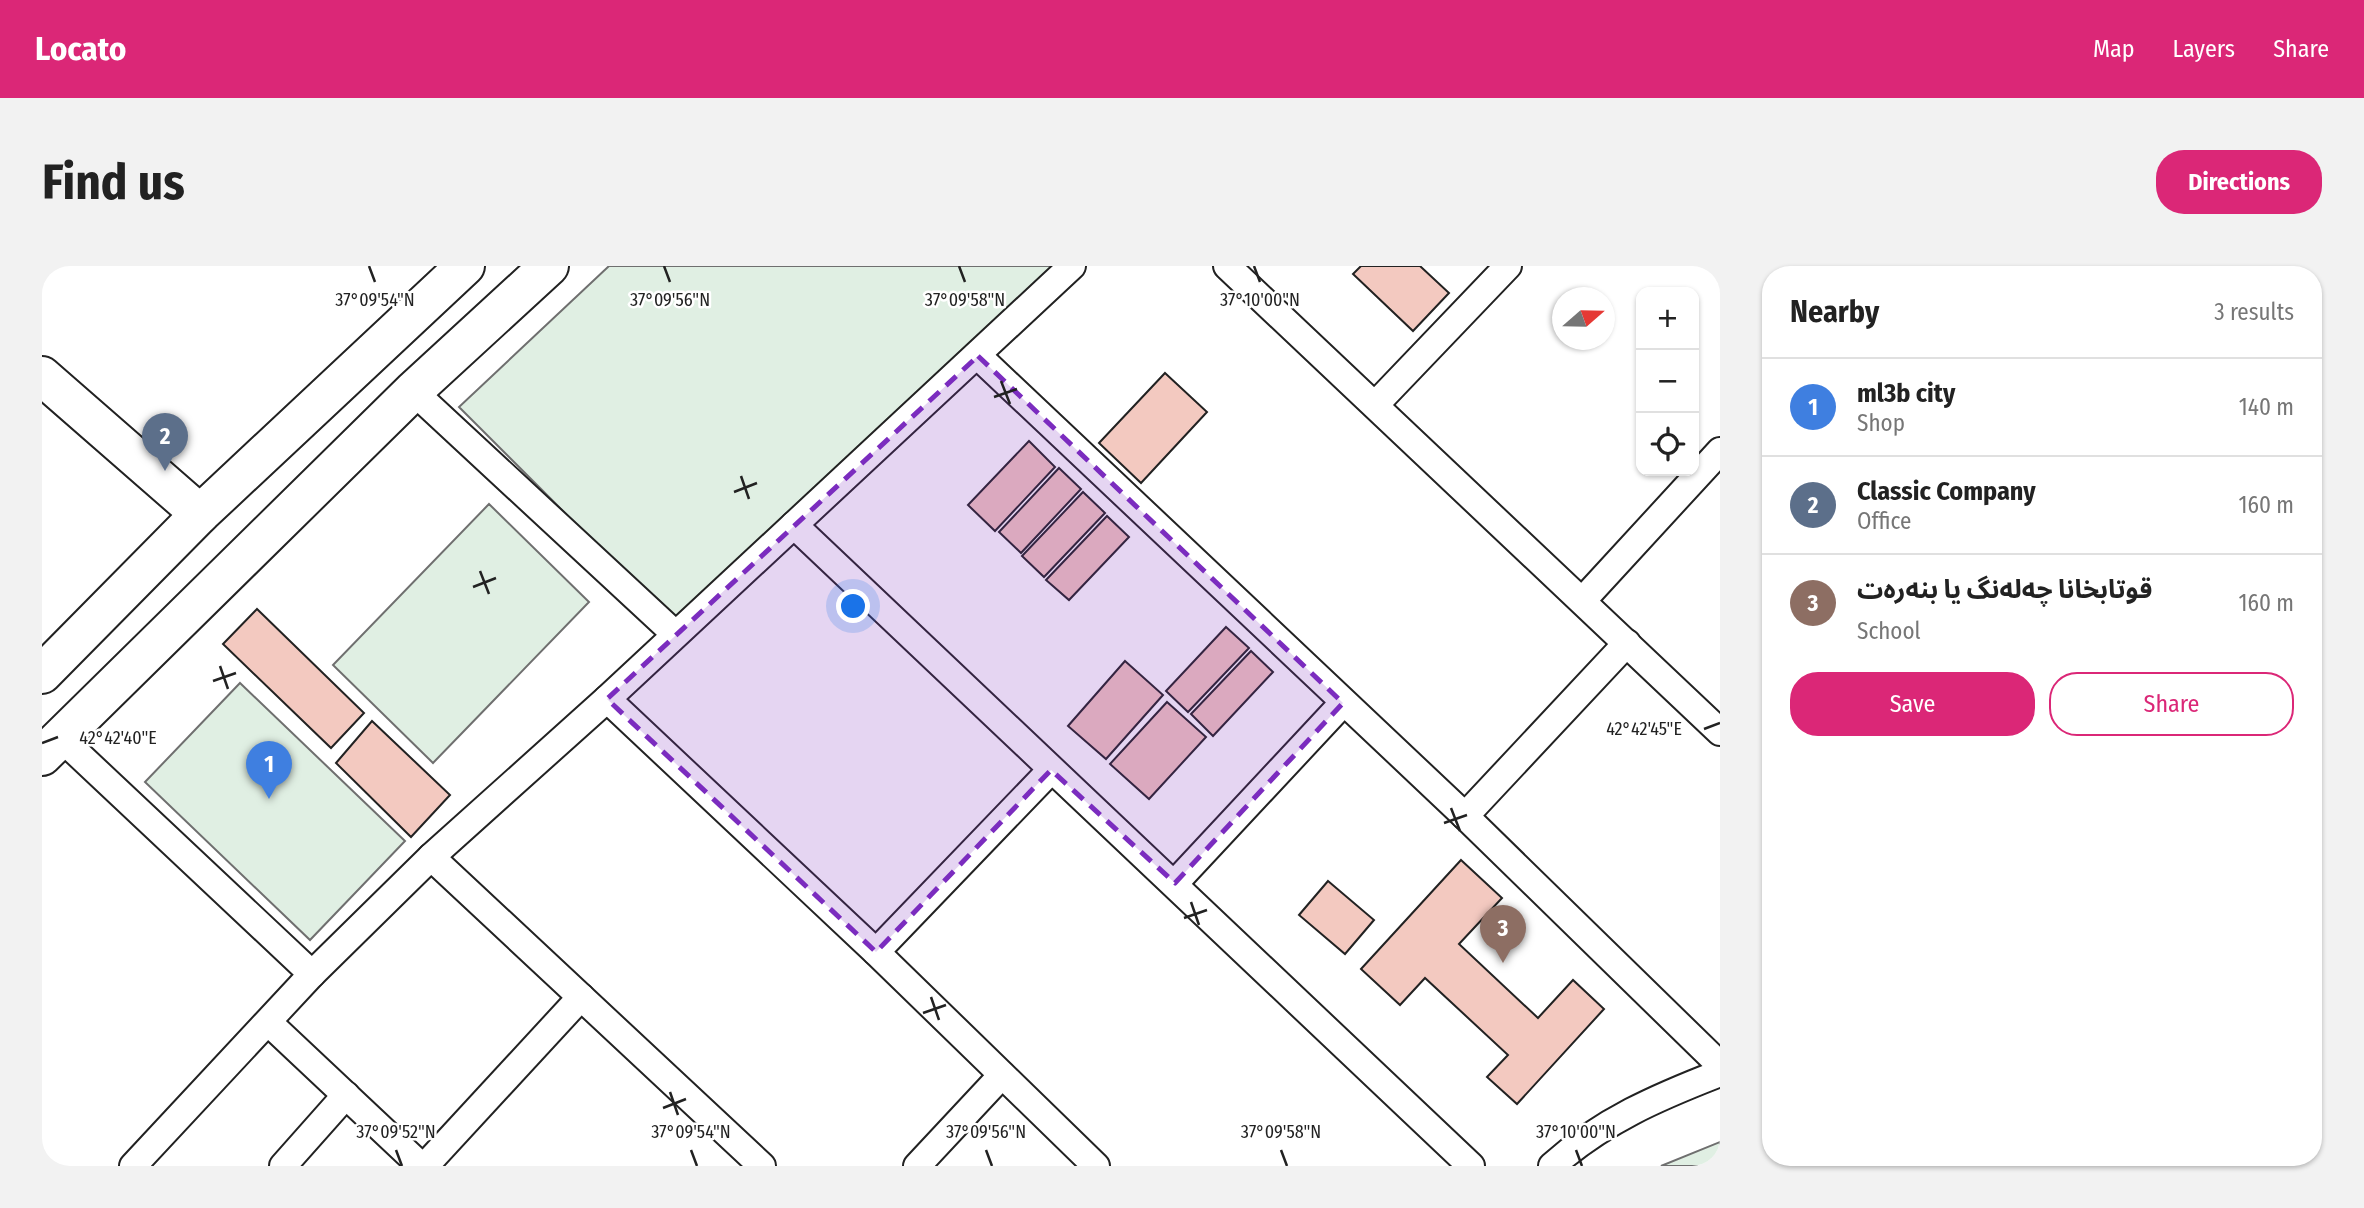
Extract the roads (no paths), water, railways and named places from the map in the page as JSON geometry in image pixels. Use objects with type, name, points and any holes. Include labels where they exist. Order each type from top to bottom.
[{"type":"main road","points":[[42,674],[200,514],[465,266]]},
{"type":"main road","points":[[51,747],[413,391],[549,266]]},
{"type":"main road","points":[[42,376],[200,514]]},
{"type":"street","points":[[133,1166],[312,974],[431,857],[607,699],[674,633],[978,356],[1072,266]]},
{"type":"street","points":[[1227,266],[1720,732]]},
{"type":"street","points":[[1375,405],[1508,266]]},
{"type":"street","points":[[978,356],[1465,816],[1720,1065]]},
{"type":"street","points":[[413,391],[674,633]]},
{"type":"street","points":[[1583,600],[1720,451]]},
{"type":"street","points":[[794,525],[1471,1166]]},
{"type":"street","points":[[1465,816],[1627,643]]},
{"type":"street","points":[[607,699],[876,952],[1096,1166]]},
{"type":"street","points":[[1175,883],[1343,703]]},
{"type":"street","points":[[51,747],[312,974]]},
{"type":"street","points":[[876,952],[1051,770]]},
{"type":"street","points":[[431,857],[762,1166]]},
{"type":"street","points":[[269,1023],[423,1166],[581,997]]},
{"type":"street","points":[[1552,1166],[1574,1147],[1646,1102],[1720,1073]]},
{"type":"street","points":[[918,1166],[1002,1074]]},
{"type":"street","points":[[283,1166],[346,1095]]},
{"type":"place","name":"Classic Company","points":[[165,471]]},
{"type":"place","name":"ml3b city","points":[[269,799]]},
{"type":"place","name":"قوتابخانا چەلەنگ یا بنەرەت","points":[[1503,963]]}]
